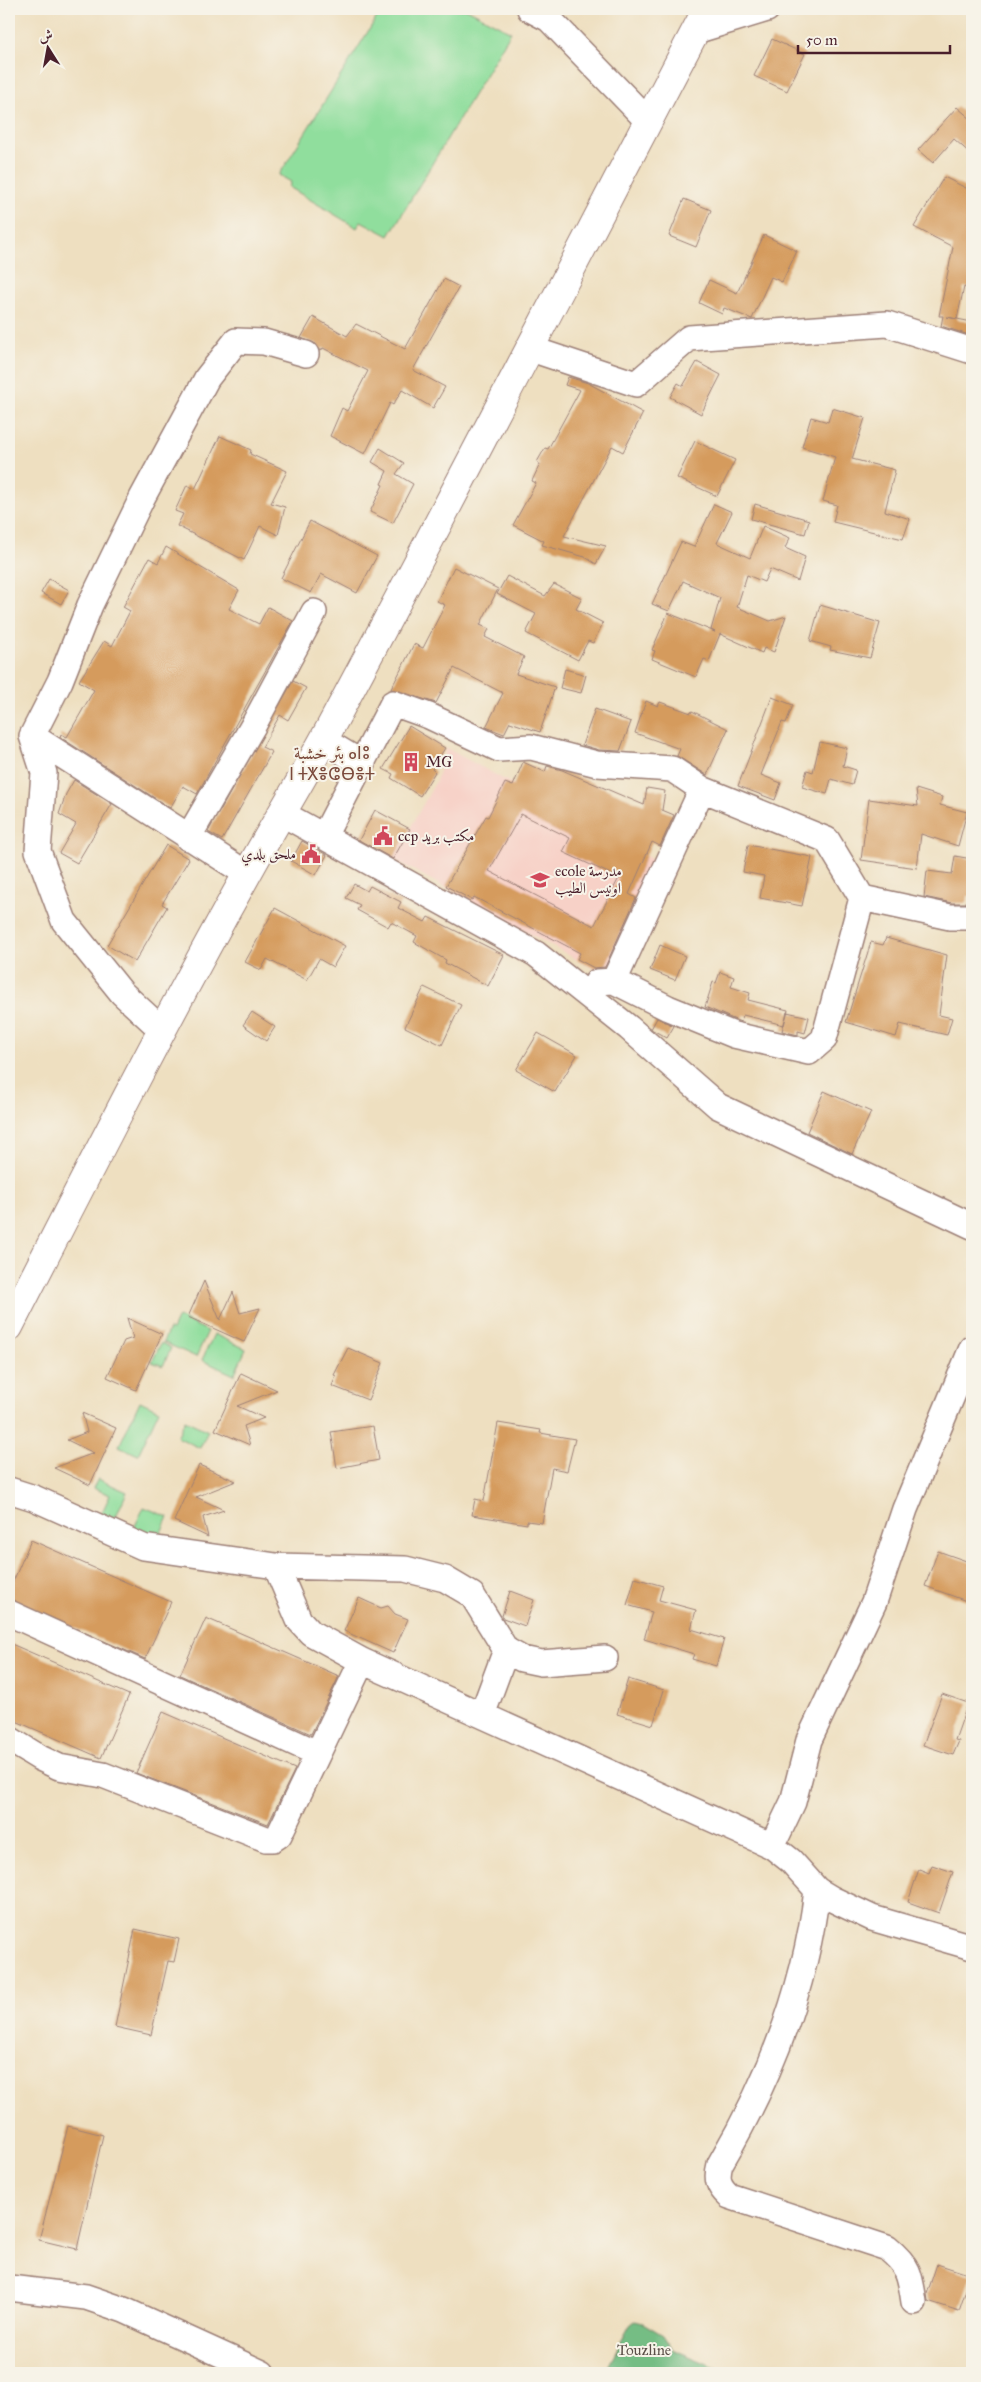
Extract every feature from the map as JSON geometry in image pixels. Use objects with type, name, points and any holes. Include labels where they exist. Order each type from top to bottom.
[{"type":"main road","points":[[9,1327],[162,1030],[323,740],[531,349],[647,120],[701,20]]},
{"type":"street","points":[[701,20],[767,9]]},
{"type":"street","points":[[542,12],[647,120]]},
{"type":"street","points":[[531,349],[636,384],[689,338],[887,324],[972,351]]},
{"type":"street","points":[[162,1030],[122,993],[64,921],[38,851],[44,773],[32,736],[60,681],[90,604],[142,498],[207,378],[236,341],[264,342],[306,354]]},
{"type":"street","points":[[188,838],[253,726],[314,612]]},
{"type":"street","points":[[324,836],[364,764],[393,703],[429,716],[499,749],[531,747],[597,764],[672,769],[702,789],[827,840],[862,898],[824,1039],[809,1052],[734,1035],[668,1008],[614,981],[574,984]]},
{"type":"street","points":[[32,736],[188,838],[247,874]]},
{"type":"street","points":[[323,740],[364,764]]},
{"type":"street","points":[[614,981],[702,789]]},
{"type":"street","points":[[283,814],[536,954],[718,1106],[972,1226]]},
{"type":"street","points":[[862,898],[950,917],[972,917]]},
{"type":"street","points":[[772,1846],[793,1802],[809,1740],[874,1602],[904,1509],[972,1348]]},
{"type":"street","points":[[9,1490],[34,1498],[143,1547],[276,1566],[405,1569],[445,1579],[472,1595],[506,1650],[522,1660],[541,1663],[605,1658]]},
{"type":"street","points":[[276,1566],[299,1620],[311,1633],[362,1660],[772,1846],[791,1861],[817,1890],[872,1918],[972,1947]]},
{"type":"street","points":[[9,1613],[317,1753]]},
{"type":"street","points":[[482,1715],[506,1650]]},
{"type":"street","points":[[9,1739],[59,1767],[103,1776],[266,1839],[273,1839],[279,1835],[362,1660]]},
{"type":"street","points":[[817,1890],[812,1932],[802,1974],[764,2080],[720,2164],[717,2176],[720,2188],[730,2196],[888,2248],[903,2260],[910,2273],[914,2302]]},
{"type":"street","points":[[9,2288],[86,2298],[124,2310],[262,2373]]},
{"type":"shaded area","name":"ecole مدرسة اونيس الطيب","points":[[446,748],[655,861],[607,976],[393,859],[436,781]]},
{"type":"green space","points":[[382,9],[467,9],[511,32],[389,236],[361,221],[357,228],[289,187],[291,182],[279,175]]},
{"type":"green space","points":[[178,1317],[208,1331],[196,1357],[163,1342],[169,1329],[172,1330]]},
{"type":"green space","points":[[214,1334],[246,1349],[234,1375],[202,1360]]},
{"type":"green space","points":[[161,1343],[171,1348],[163,1366],[152,1362]]},
{"type":"green space","points":[[140,1401],[159,1410],[138,1455],[119,1446]]},
{"type":"green space","points":[[185,1420],[208,1431],[200,1448],[177,1437]]},
{"type":"green space","points":[[98,1479],[127,1492],[112,1525],[99,1519],[110,1495],[93,1488]]},
{"type":"green space","points":[[144,1507],[168,1517],[158,1539],[134,1528]]},
{"type":"green space","name":"Touzline","points":[[635,2321],[643,2323],[663,2335],[672,2349],[730,2373],[604,2373],[630,2325]]},
{"type":"building","points":[[772,39],[805,54],[787,91],[754,76]]},
{"type":"building","points":[[957,107],[972,120],[972,155],[954,139],[933,163],[918,150]]},
{"type":"building","points":[[944,177],[972,191],[972,289],[964,287],[957,319],[972,322],[972,336],[941,326],[943,316],[939,316],[953,247],[914,227]]},
{"type":"building","points":[[684,199],[711,210],[696,247],[669,236]]},
{"type":"building","points":[[764,235],[797,251],[782,282],[771,277],[752,319],[724,308],[722,314],[699,303],[709,280],[737,293]]},
{"type":"building","points":[[444,279],[459,287],[413,370],[445,387],[433,408],[402,390],[393,405],[390,403],[365,454],[330,436],[342,408],[347,411],[368,371],[323,348],[321,351],[316,344],[301,338],[313,317],[347,336],[356,324],[405,349]]},
{"type":"building","points":[[697,362],[721,375],[701,414],[670,397],[678,383],[683,386]]},
{"type":"building","points":[[568,377],[588,383],[643,413],[623,452],[612,446],[564,536],[606,546],[596,564],[585,557],[542,545],[544,541],[513,525],[536,483],[532,481],[540,464],[537,462],[545,448],[548,449],[580,390],[565,385]]},
{"type":"building","points":[[832,408],[865,418],[852,459],[895,470],[885,511],[910,519],[903,539],[833,522],[837,505],[823,501],[835,457],[802,447],[811,417],[828,422]]},
{"type":"building","points":[[220,436],[251,450],[250,454],[287,471],[271,503],[285,507],[278,535],[260,526],[244,560],[177,526],[183,514],[175,511],[187,485],[195,489]]},
{"type":"building","points":[[695,441],[735,460],[717,496],[677,478]]},
{"type":"building","points":[[380,448],[404,463],[396,474],[413,484],[393,523],[370,512],[383,485],[381,484],[387,471],[372,462]]},
{"type":"building","points":[[714,504],[732,512],[717,543],[750,558],[763,526],[790,538],[785,548],[805,557],[798,581],[770,569],[764,582],[747,575],[737,607],[770,621],[786,616],[774,652],[764,648],[762,653],[720,634],[709,661],[704,659],[696,677],[652,659],[655,651],[652,650],[668,613],[715,632],[711,630],[720,598],[683,581],[669,611],[652,604],[681,542],[694,547]]},
{"type":"building","points":[[755,504],[809,520],[805,534],[751,519]]},
{"type":"building","points":[[310,521],[377,556],[357,593],[321,574],[311,593],[281,578]]},
{"type":"building","points":[[166,547],[239,590],[229,609],[259,624],[268,607],[293,621],[197,794],[183,786],[170,808],[60,737],[61,734],[67,737],[94,690],[79,681],[104,641],[112,646],[130,611],[123,607],[149,558],[158,563]]},
{"type":"building","points":[[454,567],[498,589],[480,625],[489,629],[485,637],[524,657],[516,674],[555,687],[540,732],[510,722],[504,734],[486,727],[503,693],[454,668],[436,703],[391,689],[414,644],[423,648],[445,605],[437,601]]},
{"type":"building","points":[[507,576],[545,596],[554,584],[582,598],[576,609],[603,623],[593,643],[588,641],[578,660],[526,633],[536,614],[497,594]]},
{"type":"building","points":[[49,579],[69,590],[61,604],[41,593]]},
{"type":"building","points":[[820,605],[880,623],[870,658],[830,650],[831,647],[810,641]]},
{"type":"building","points":[[565,669],[586,675],[581,693],[560,688]]},
{"type":"building","points":[[293,681],[306,688],[288,720],[280,715],[262,747],[272,752],[222,840],[208,832]]},
{"type":"building","points":[[772,697],[793,705],[786,723],[782,722],[761,775],[781,783],[775,800],[738,786]]},
{"type":"building","points":[[646,701],[658,706],[660,702],[691,713],[692,711],[728,729],[707,775],[677,756],[680,749],[635,733]]},
{"type":"building","points":[[595,709],[631,722],[620,751],[599,750],[582,745]]},
{"type":"building","name":"MG","points":[[409,726],[445,748],[432,769],[435,772],[420,796],[391,778],[393,774],[383,769]]},
{"type":"building","points":[[820,742],[847,748],[843,766],[856,770],[852,785],[831,779],[827,794],[802,787],[807,770],[813,772]]},
{"type":"building","points":[[523,762],[545,772],[547,766],[562,770],[644,805],[647,788],[665,791],[662,810],[674,815],[660,846],[652,842],[629,894],[636,898],[605,967],[594,968],[577,959],[580,953],[474,897],[472,900],[446,886],[486,816],[488,817],[505,783],[513,786]],"holes":[[[521,814],[570,838],[563,852],[619,878],[594,926],[489,871]]]},
{"type":"building","points":[[74,780],[112,804],[77,863],[59,853],[76,824],[59,814],[66,794]]},
{"type":"building","points":[[916,789],[942,797],[940,805],[967,812],[958,846],[921,834],[917,868],[861,860],[869,799],[918,806]]},
{"type":"building","name":"ccp مكتب بريد","points":[[375,810],[410,829],[393,859],[359,840]]},
{"type":"building","name":"ملحق بلدي","points":[[302,841],[327,855],[316,875],[291,861]]},
{"type":"building","points":[[166,845],[189,859],[162,904],[167,907],[135,962],[107,945]]},
{"type":"building","points":[[748,845],[812,857],[802,906],[760,898],[764,876],[743,872]]},
{"type":"building","points":[[955,856],[972,859],[972,896],[967,896],[966,903],[952,903],[924,897],[927,871],[952,874]]},
{"type":"building","points":[[354,884],[367,891],[370,886],[401,902],[398,908],[425,922],[428,917],[504,955],[488,986],[445,963],[446,960],[414,942],[417,936],[391,922],[388,927],[357,910],[360,905],[346,898]]},
{"type":"building","points":[[275,908],[345,946],[333,967],[319,959],[307,980],[267,959],[261,970],[245,962]]},
{"type":"building","points":[[886,938],[947,955],[939,1015],[952,1018],[947,1035],[900,1024],[896,1037],[846,1022],[871,942],[883,945]]},
{"type":"building","points":[[660,945],[685,956],[675,980],[650,970]]},
{"type":"building","points":[[720,972],[734,977],[731,987],[750,993],[748,1000],[788,1010],[784,1025],[743,1015],[741,1022],[705,1007],[713,982],[716,983]]},
{"type":"building","points":[[424,987],[461,1005],[442,1045],[405,1027]]},
{"type":"building","points":[[252,1012],[275,1027],[266,1041],[243,1025]]},
{"type":"building","points":[[787,1012],[809,1017],[805,1033],[798,1031],[798,1035],[782,1031]]},
{"type":"building","points":[[657,1018],[674,1026],[667,1038],[651,1029]]},
{"type":"building","points":[[538,1033],[577,1055],[555,1092],[516,1070]]},
{"type":"building","points":[[824,1091],[871,1112],[852,1154],[807,1132]]},
{"type":"building","points":[[204,1281],[220,1320],[233,1292],[240,1313],[260,1308],[244,1342],[188,1317]]},
{"type":"building","points":[[127,1318],[162,1334],[136,1390],[107,1377],[124,1341],[133,1338]]},
{"type":"building","points":[[348,1348],[383,1363],[368,1400],[332,1386],[336,1376],[334,1375]]},
{"type":"building","points":[[241,1373],[277,1390],[237,1406],[264,1418],[244,1426],[250,1445],[215,1430]]},
{"type":"building","points":[[82,1413],[116,1428],[90,1485],[54,1468],[94,1453],[67,1440],[87,1432]]},
{"type":"building","points":[[498,1423],[541,1430],[540,1433],[575,1439],[567,1471],[552,1468],[542,1523],[527,1521],[527,1524],[472,1515],[475,1499],[484,1501]]},
{"type":"building","points":[[373,1426],[379,1460],[337,1468],[331,1432]]},
{"type":"building","points":[[199,1465],[236,1481],[196,1497],[224,1510],[203,1517],[208,1537],[174,1521]]},
{"type":"building","points":[[31,1540],[171,1602],[145,1659],[9,1599],[9,1591]]},
{"type":"building","points":[[938,1551],[972,1563],[972,1603],[925,1586]]},
{"type":"building","points":[[635,1578],[663,1586],[659,1600],[696,1610],[691,1629],[724,1639],[716,1666],[692,1659],[694,1654],[644,1639],[652,1612],[627,1605]]},
{"type":"building","points":[[510,1591],[534,1600],[525,1626],[502,1616]]},
{"type":"building","points":[[359,1598],[381,1608],[388,1606],[395,1614],[408,1619],[393,1653],[344,1631]]},
{"type":"building","points":[[206,1618],[339,1676],[311,1734],[180,1675]]},
{"type":"building","points":[[9,1643],[129,1695],[101,1758],[9,1718]]},
{"type":"building","points":[[628,1679],[664,1690],[653,1725],[617,1714]]},
{"type":"building","points":[[942,1694],[968,1703],[955,1740],[959,1741],[953,1755],[923,1745]]},
{"type":"building","points":[[163,1712],[295,1769],[268,1824],[136,1773]]},
{"type":"building","points":[[932,1865],[953,1872],[939,1913],[908,1902],[919,1869],[929,1873]]},
{"type":"building","points":[[135,1929],[179,1939],[174,1962],[168,1961],[151,2035],[115,2027]]},
{"type":"building","points":[[68,2126],[103,2135],[77,2249],[39,2240]]},
{"type":"building","points":[[937,2264],[971,2275],[959,2311],[928,2301],[927,2294]]},
{"type":"place","name":"MG","points":[[411,762]]},
{"type":"place","name":"ccp مكتب بريد","points":[[383,836]]},
{"type":"place","name":"ملحق بلدي","points":[[311,854]]},
{"type":"place","name":"ecole مدرسة اونيس الطيب","points":[[540,880]]},
{"type":"district","name":"بئر خشبة ⴰⵏⵓ ⵏ ⵜⵅⴻⵛⴱⴻⵜ","points":[[332,763]]}]
